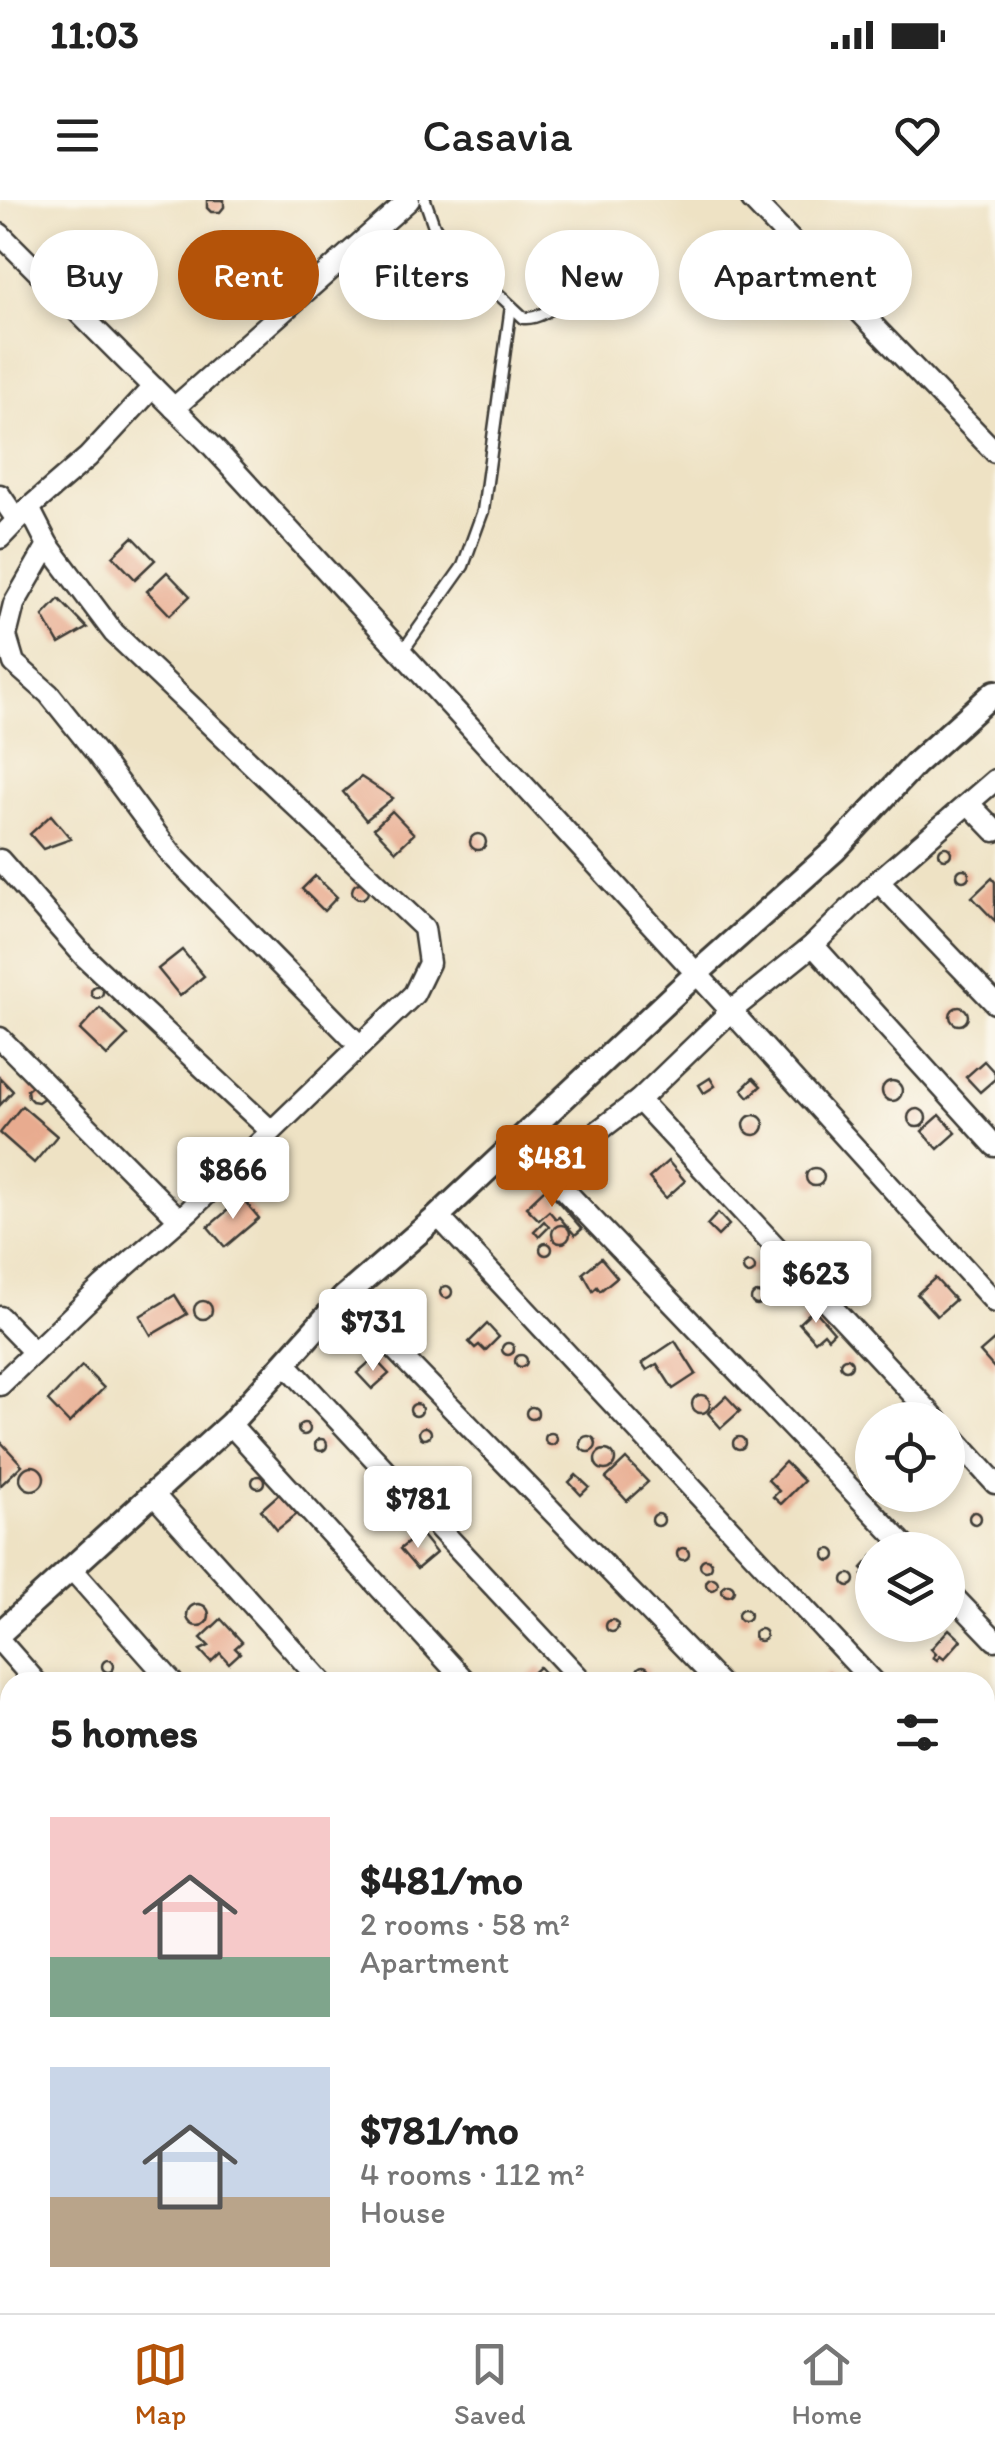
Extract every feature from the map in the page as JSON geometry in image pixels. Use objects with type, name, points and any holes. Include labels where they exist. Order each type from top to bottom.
[{"type":"street","points":[[174,408],[409,200]]},
{"type":"street","points":[[752,200],[995,452]]},
{"type":"street","points":[[0,234],[154,387],[402,652],[995,1302]]},
{"type":"street","points":[[0,538],[88,457],[154,387]]},
{"type":"street","points":[[0,494],[23,514],[114,634],[424,928],[428,963],[414,994],[0,1385]]},
{"type":"street","points":[[48,545],[14,604],[6,636],[14,664],[49,694],[172,856],[360,1046]]},
{"type":"street","points":[[0,1633],[230,1424],[344,1298],[834,850],[915,764],[995,692]]},
{"type":"street","points":[[546,1171],[639,1100],[731,1010],[813,945],[878,881],[995,780]]},
{"type":"street","points":[[969,804],[995,831]]},
{"type":"street","points":[[0,860],[85,956],[271,1132]]},
{"type":"street","points":[[878,881],[995,1003]]},
{"type":"street","points":[[813,945],[995,1146]]},
{"type":"street","points":[[0,1038],[179,1219]]},
{"type":"street","points":[[639,1100],[921,1402]]},
{"type":"street","points":[[514,1142],[891,1532]]},
{"type":"street","points":[[438,1216],[864,1672]]},
{"type":"street","points":[[344,1298],[708,1672]]},
{"type":"street","points":[[0,1317],[34,1352]]},
{"type":"street","points":[[285,1363],[573,1672]]},
{"type":"street","points":[[230,1424],[457,1672]]},
{"type":"street","points":[[965,1450],[995,1483]]},
{"type":"street","points":[[153,1494],[313,1672]]},
{"type":"street","points":[[71,1568],[163,1672]]},
{"type":"street","points":[[965,1608],[995,1640]]},
{"type":"street","points":[[0,1641],[27,1672]]},
{"type":"lane","points":[[425,200],[434,226],[448,247],[525,318]]},
{"type":"lane","points":[[402,652],[463,566],[483,512],[511,306]]},
{"type":"building","points":[[207,200],[224,200],[224,207],[220,212],[211,212]]},
{"type":"building","points":[[133,537],[155,560],[135,579],[113,556]]},
{"type":"building","points":[[167,572],[190,596],[170,615],[147,591]]},
{"type":"building","points":[[59,599],[87,628],[59,644],[43,616]]},
{"type":"building","points":[[361,777],[393,798],[366,820],[343,792]]},
{"type":"building","points":[[392,811],[414,834],[396,851],[374,828]]},
{"type":"building","points":[[51,815],[71,839],[43,849],[30,834]]},
{"type":"building","points":[[478,834],[486,842],[478,850],[470,842]]},
{"type":"building","points":[[945,847],[951,853],[945,859],[939,853]]},
{"type":"building","points":[[963,869],[969,875],[963,881],[957,875]]},
{"type":"building","points":[[315,876],[337,897],[324,911],[302,889]]},
{"type":"building","points":[[992,878],[995,882],[995,921],[972,897]]},
{"type":"building","points":[[360,883],[368,891],[360,899],[352,891]]},
{"type":"building","points":[[182,950],[204,976],[180,996],[158,969]]},
{"type":"building","points":[[92,987],[102,987],[102,997],[92,997]]},
{"type":"building","points":[[959,1007],[966,1009],[966,1023],[959,1025],[952,1023],[950,1016],[952,1009]]},
{"type":"building","points":[[100,1008],[128,1035],[107,1056],[80,1030]]},
{"type":"building","points":[[984,1061],[995,1073],[995,1079],[980,1092],[966,1077]]},
{"type":"building","points":[[0,1078],[13,1091],[0,1105]]},
{"type":"building","points":[[710,1078],[715,1086],[704,1093],[699,1085]]},
{"type":"building","points":[[753,1078],[761,1086],[749,1097],[742,1089]]},
{"type":"building","points":[[892,1081],[902,1091],[892,1101],[882,1091]]},
{"type":"building","points":[[34,1084],[45,1097],[38,1102],[28,1097],[27,1090]]},
{"type":"building","points":[[22,1106],[57,1136],[34,1163],[0,1133]]},
{"type":"building","points":[[917,1109],[926,1118],[917,1127],[908,1118]]},
{"type":"building","points":[[754,1115],[764,1125],[754,1135],[744,1125]]},
{"type":"building","points":[[940,1115],[956,1133],[938,1149],[922,1131]]},
{"type":"building","points":[[668,1161],[685,1181],[666,1198],[649,1178]]},
{"type":"building","points":[[815,1168],[822,1170],[822,1184],[815,1186],[808,1184],[806,1177],[808,1170]]},
{"type":"building","points":[[546,1188],[582,1229],[575,1235],[549,1211],[539,1220],[526,1207]]},
{"type":"building","points":[[242,1198],[259,1218],[225,1247],[208,1227]]},
{"type":"building","points":[[718,1213],[729,1225],[718,1236],[707,1225]]},
{"type":"building","points":[[544,1221],[549,1227],[539,1237],[534,1231]]},
{"type":"building","points":[[561,1225],[570,1234],[561,1243],[552,1234]]},
{"type":"building","points":[[546,1243],[552,1249],[546,1255],[540,1249]]},
{"type":"building","points":[[601,1258],[617,1277],[600,1291],[597,1287],[593,1291],[583,1273]]},
{"type":"building","points":[[749,1262],[755,1268],[749,1274],[743,1268]]},
{"type":"building","points":[[776,1278],[782,1284],[776,1290],[770,1284]]},
{"type":"building","points":[[935,1278],[955,1300],[937,1316],[917,1294]]},
{"type":"building","points":[[446,1286],[452,1292],[446,1298],[440,1292]]},
{"type":"building","points":[[757,1293],[763,1299],[757,1305],[751,1299]]},
{"type":"building","points":[[175,1295],[187,1314],[151,1335],[140,1316]]},
{"type":"building","points":[[203,1301],[210,1303],[210,1317],[203,1319],[196,1317],[194,1310],[196,1303]]},
{"type":"building","points":[[814,1309],[834,1332],[828,1338],[824,1333],[815,1341],[799,1323]]},
{"type":"building","points":[[487,1324],[499,1337],[485,1351],[469,1342]]},
{"type":"building","points":[[995,1339],[995,1369],[980,1352]]},
{"type":"building","points":[[675,1341],[696,1374],[673,1389],[657,1364],[647,1370],[642,1363]]},
{"type":"building","points":[[508,1343],[514,1349],[508,1355],[502,1349]]},
{"type":"building","points":[[521,1355],[527,1361],[521,1367],[515,1361]]},
{"type":"building","points":[[374,1358],[389,1374],[372,1389],[357,1373]]},
{"type":"building","points":[[846,1358],[852,1364],[846,1370],[840,1364]]},
{"type":"building","points":[[82,1366],[104,1388],[69,1423],[48,1401]]},
{"type":"building","points":[[701,1395],[710,1404],[701,1413],[692,1404]]},
{"type":"building","points":[[726,1396],[740,1411],[721,1428],[708,1413]]},
{"type":"building","points":[[416,1404],[422,1410],[416,1416],[410,1410]]},
{"type":"building","points":[[532,1407],[538,1413],[532,1419],[526,1413]]},
{"type":"building","points":[[304,1423],[310,1429],[304,1435],[298,1429]]},
{"type":"building","points":[[425,1427],[431,1433],[425,1439],[419,1433]]},
{"type":"building","points":[[551,1433],[557,1439],[551,1445],[545,1439]]},
{"type":"building","points":[[588,1436],[596,1444],[588,1452],[580,1444]]},
{"type":"building","points":[[739,1437],[745,1443],[739,1449],[733,1443]]},
{"type":"building","points":[[321,1439],[327,1445],[321,1451],[315,1445]]},
{"type":"building","points":[[0,1441],[22,1465],[0,1486]]},
{"type":"building","points":[[605,1450],[615,1460],[605,1470],[595,1460]]},
{"type":"building","points":[[626,1459],[648,1482],[627,1501],[606,1478]]},
{"type":"building","points":[[785,1462],[804,1481],[781,1504],[773,1497],[779,1491],[768,1480]]},
{"type":"building","points":[[32,1466],[44,1478],[32,1490],[20,1478]]},
{"type":"building","points":[[576,1475],[589,1487],[581,1495],[569,1482]]},
{"type":"building","points":[[258,1476],[264,1482],[258,1488],[252,1482]]},
{"type":"building","points":[[279,1494],[297,1514],[277,1530],[261,1510]]},
{"type":"building","points":[[382,1512],[388,1518],[382,1524],[376,1518]]},
{"type":"building","points":[[975,1512],[981,1518],[975,1524],[969,1518]]},
{"type":"building","points":[[658,1514],[664,1520],[658,1526],[652,1520]]},
{"type":"building","points":[[420,1533],[436,1553],[417,1569],[400,1549]]},
{"type":"building","points":[[683,1548],[689,1554],[683,1560],[677,1554]]},
{"type":"building","points":[[830,1549],[836,1555],[830,1561],[824,1555]]},
{"type":"building","points":[[706,1559],[712,1565],[706,1571],[700,1565]]},
{"type":"building","points":[[845,1576],[853,1576],[853,1584],[845,1584]]},
{"type":"building","points":[[712,1578],[718,1584],[712,1590],[706,1584]]},
{"type":"building","points":[[728,1584],[734,1590],[728,1596],[722,1590]]},
{"type":"building","points":[[198,1604],[206,1607],[206,1623],[198,1626],[190,1623],[187,1615],[190,1607]]},
{"type":"building","points":[[744,1609],[750,1615],[744,1621],[738,1615]]},
{"type":"building","points":[[221,1619],[242,1642],[235,1648],[240,1653],[229,1663],[220,1653],[211,1662],[200,1650],[209,1646],[201,1638]]},
{"type":"building","points":[[612,1620],[618,1626],[612,1632],[606,1626]]},
{"type":"building","points":[[760,1629],[766,1635],[760,1641],[754,1635]]},
{"type":"building","points":[[937,1642],[959,1642],[944,1659],[933,1657],[936,1654],[931,1649]]},
{"type":"building","points":[[108,1660],[114,1666],[108,1672],[102,1666]]}]
